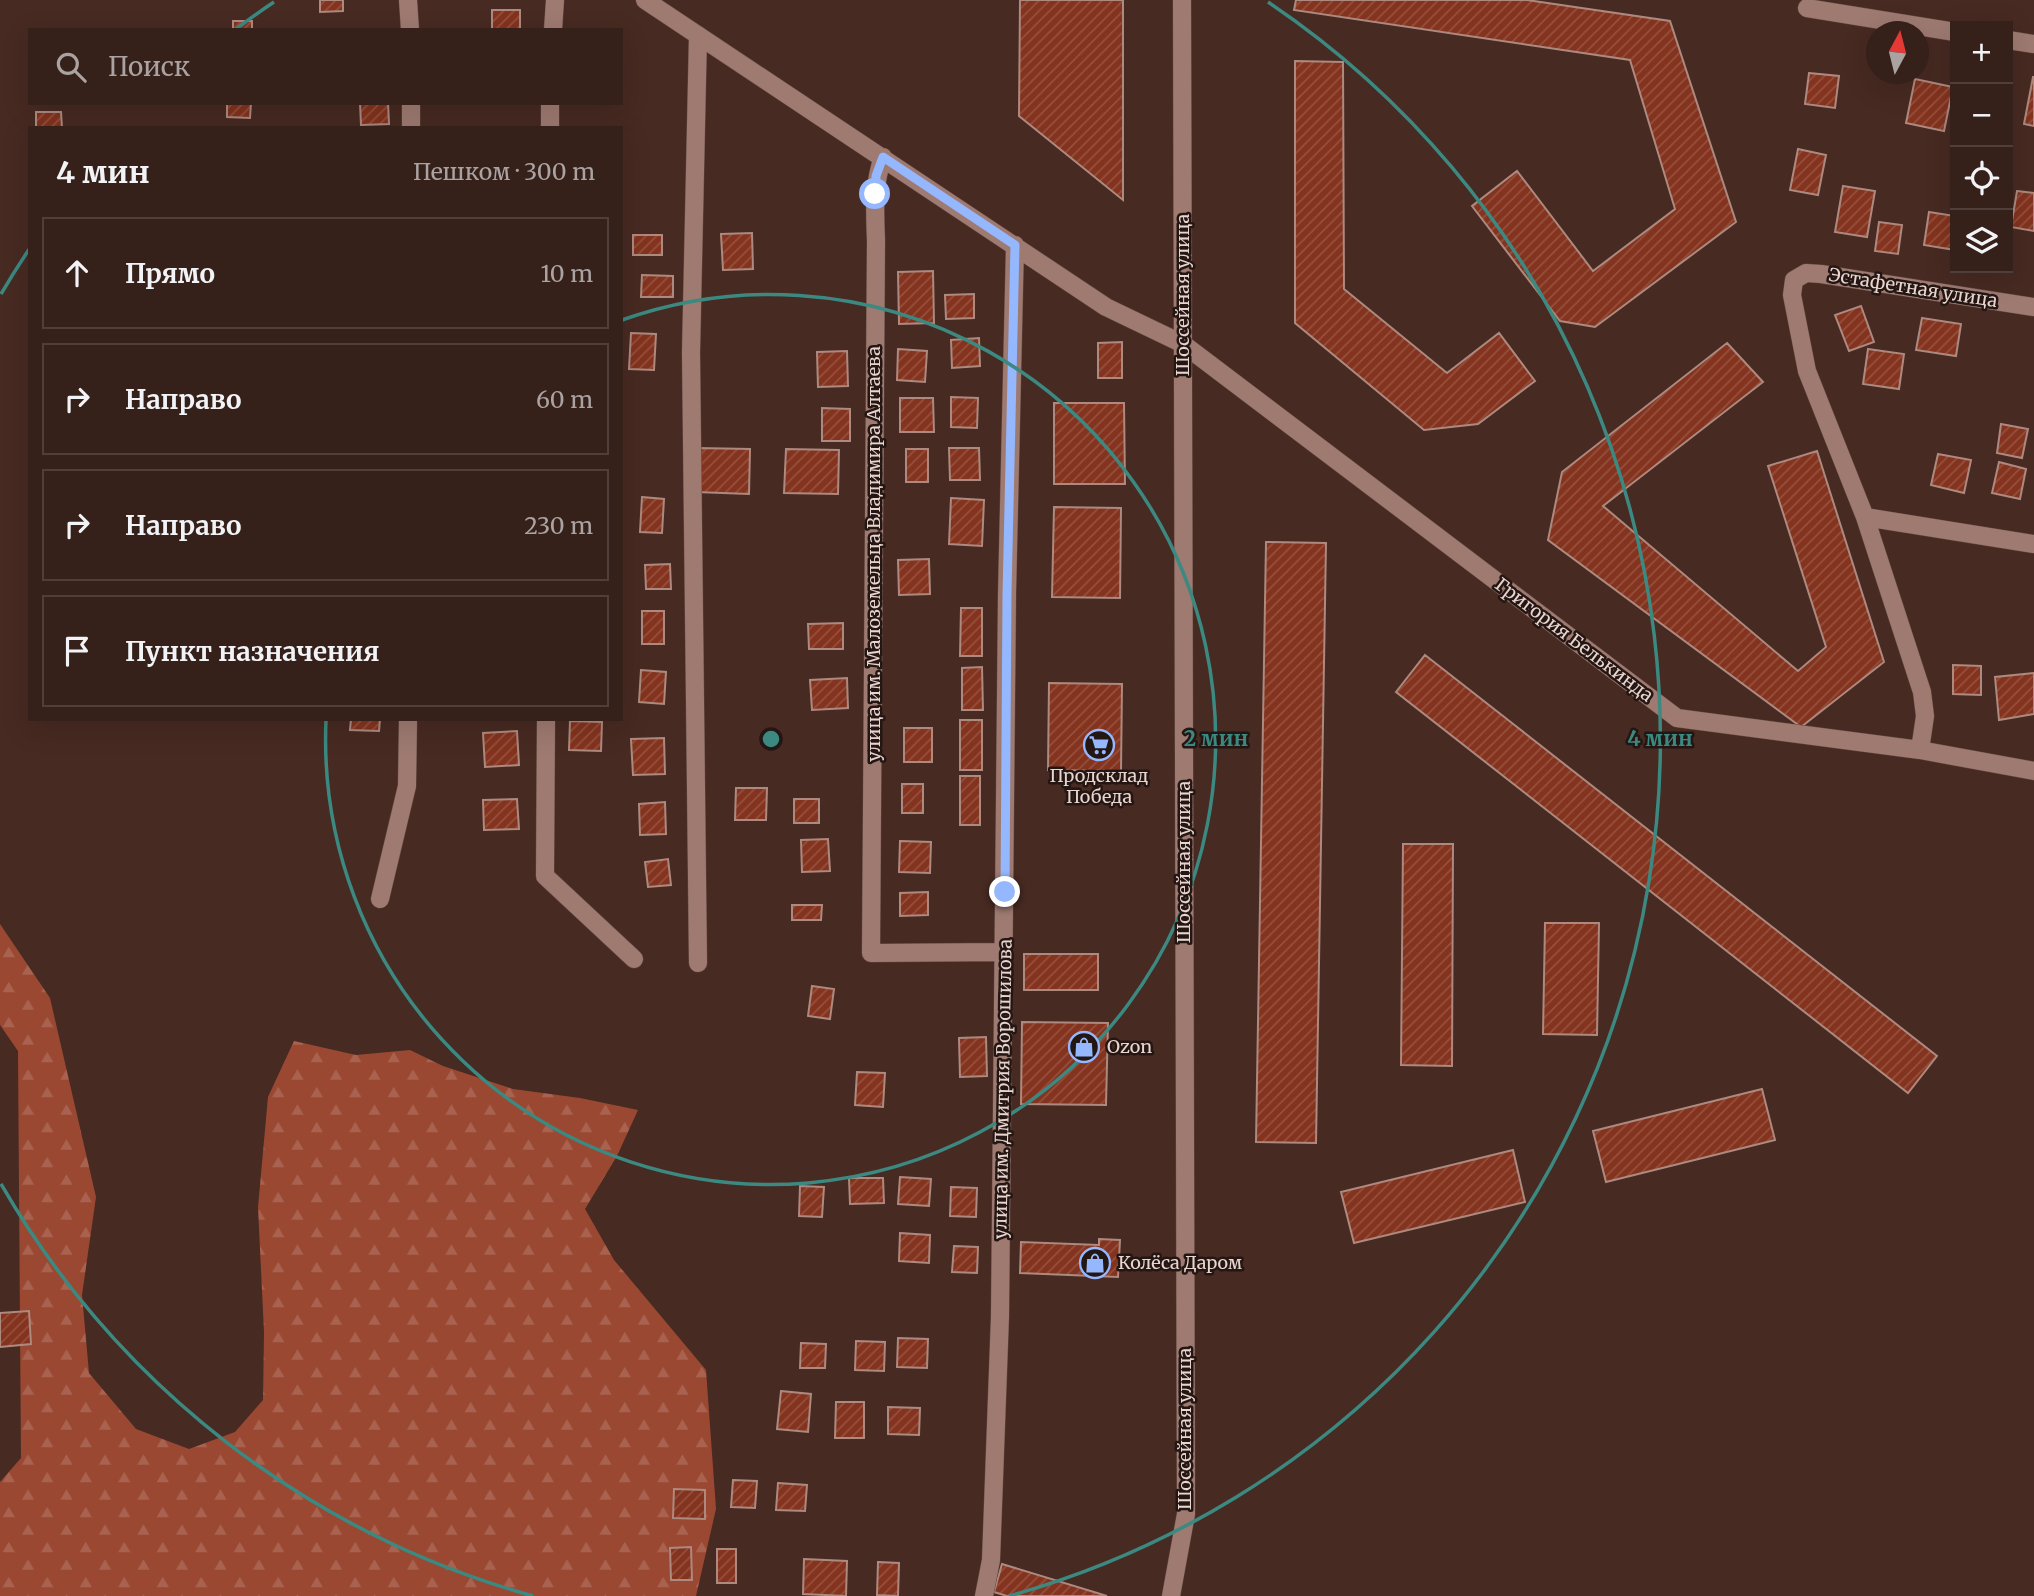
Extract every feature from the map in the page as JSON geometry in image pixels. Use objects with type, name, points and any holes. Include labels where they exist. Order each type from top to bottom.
[{"type":"street","points":[[408,0],[410,28]]},
{"type":"street","points":[[553,28],[555,0]]},
{"type":"street","name":"Григория Белькинда","points":[[645,0],[1106,307],[1183,344],[1677,718],[1920,750],[2034,772]]},
{"type":"street","name":"Шоссейная улица","points":[[1171,1596],[1186,1514],[1182,0]]},
{"type":"street","points":[[1807,8],[1950,31]]},
{"type":"street","points":[[698,36],[691,353],[698,963]]},
{"type":"street","points":[[2013,41],[2034,44]]},
{"type":"street","points":[[411,105],[411,126]]},
{"type":"street","points":[[550,105],[550,126]]},
{"type":"street","name":"улица им. Малоземельца Владимира Алтаева","points":[[883,157],[876,176],[875,194],[872,953],[1004,952]]},
{"type":"street","name":"улица им. Дмитрия Ворошилова","points":[[984,1596],[991,1560],[1000,1316],[1007,594],[1015,245]]},
{"type":"street","name":"Эстафетная улица","points":[[1865,517],[1807,371],[1792,295],[1794,280],[1806,273],[1821,274],[2034,307]]},
{"type":"street","points":[[1920,750],[1924,716],[1922,692],[1865,517],[2034,544]]},
{"type":"street","points":[[380,899],[407,786],[408,721]]},
{"type":"street","points":[[546,721],[545,876],[634,958]]},
{"type":"green space","points":[[0,924],[50,998],[96,1197],[82,1295],[89,1373],[136,1429],[189,1449],[235,1432],[263,1400],[264,1332],[258,1207],[268,1097],[294,1041],[356,1055],[410,1050],[443,1066],[513,1089],[580,1098],[638,1110],[617,1156],[585,1209],[614,1260],[706,1370],[716,1509],[696,1596],[0,1596],[0,1482],[21,1458],[18,1051],[0,1025]]},
{"type":"building","points":[[320,0],[343,0],[343,11],[320,12]]},
{"type":"building","points":[[1020,0],[1123,0],[1123,200],[1019,116]]},
{"type":"building","points":[[1296,0],[1527,0],[1670,21],[1736,222],[1595,327],[1560,321],[1472,206],[1517,171],[1593,271],[1675,209],[1630,60],[1294,10]]},
{"type":"building","points":[[492,10],[520,10],[520,28],[492,28]]},
{"type":"building","points":[[233,21],[252,21],[252,28],[233,28]]},
{"type":"building","points":[[1295,61],[1343,62],[1344,289],[1447,373],[1499,333],[1535,381],[1478,424],[1424,430],[1295,323]]},
{"type":"building","points":[[1809,73],[1839,76],[1835,108],[1805,104]]},
{"type":"building","points":[[2034,77],[2034,126],[2024,124]]},
{"type":"building","points":[[1929,82],[1950,86],[1944,131],[1906,123],[1914,84]]},
{"type":"building","points":[[227,105],[251,105],[250,118],[227,117]]},
{"type":"building","points":[[360,105],[388,105],[389,124],[361,125]]},
{"type":"building","points":[[36,112],[61,112],[62,126],[36,126]]},
{"type":"building","points":[[1798,149],[1826,155],[1818,195],[1790,190]]},
{"type":"building","points":[[1843,186],[1875,191],[1867,237],[1835,232]]},
{"type":"building","points":[[2017,191],[2034,193],[2034,231],[2013,227]]},
{"type":"building","points":[[1929,212],[1950,215],[1950,249],[1924,245]]},
{"type":"building","points":[[1879,222],[1902,225],[1898,254],[1875,251]]},
{"type":"building","points":[[752,233],[753,269],[723,270],[721,234]]},
{"type":"building","points":[[633,235],[662,235],[662,255],[633,255]]},
{"type":"building","points":[[933,271],[934,323],[899,324],[898,272]]},
{"type":"building","points":[[642,275],[673,276],[673,297],[641,297]]},
{"type":"building","points":[[974,294],[974,318],[946,319],[945,295]]},
{"type":"building","points":[[1861,306],[1874,342],[1849,351],[1835,315]]},
{"type":"building","points":[[1922,318],[1961,324],[1956,356],[1916,350]]},
{"type":"building","points":[[631,333],[656,334],[654,370],[629,369]]},
{"type":"building","points":[[979,338],[980,366],[952,368],[951,340]]},
{"type":"building","points":[[1122,342],[1122,378],[1098,378],[1098,343]]},
{"type":"building","points":[[1727,343],[1763,382],[1603,506],[1798,671],[1826,647],[1768,466],[1817,451],[1884,662],[1801,727],[1548,540],[1562,472]]},
{"type":"building","points":[[898,349],[927,351],[925,382],[897,380]]},
{"type":"building","points":[[1868,349],[1904,354],[1899,389],[1863,384]]},
{"type":"building","points":[[847,351],[848,386],[818,387],[817,352]]},
{"type":"building","points":[[951,397],[978,398],[977,428],[951,427]]},
{"type":"building","points":[[900,398],[933,398],[934,432],[900,432]]},
{"type":"building","points":[[1054,403],[1124,403],[1125,484],[1054,484]]},
{"type":"building","points":[[822,408],[850,409],[850,441],[822,441]]},
{"type":"building","points":[[2001,424],[2028,429],[2022,458],[1997,453]]},
{"type":"building","points":[[697,448],[750,449],[749,494],[696,492]]},
{"type":"building","points":[[949,448],[979,448],[980,480],[950,480]]},
{"type":"building","points":[[786,449],[839,450],[838,494],[784,493]]},
{"type":"building","points":[[906,449],[928,449],[928,482],[906,482]]},
{"type":"building","points":[[1938,454],[1971,460],[1964,493],[1931,485]]},
{"type":"building","points":[[1999,462],[2026,469],[2020,499],[1992,493]]},
{"type":"building","points":[[642,497],[664,499],[662,533],[640,532]]},
{"type":"building","points":[[951,498],[984,500],[982,546],[949,544]]},
{"type":"building","points":[[1054,507],[1121,508],[1120,598],[1052,597]]},
{"type":"building","points":[[1266,542],[1326,543],[1316,1143],[1256,1142]]},
{"type":"building","points":[[929,559],[930,594],[899,595],[898,560]]},
{"type":"building","points":[[670,564],[671,589],[646,589],[645,565]]},
{"type":"building","points":[[961,608],[982,608],[982,656],[960,656]]},
{"type":"building","points":[[642,611],[664,611],[664,644],[642,644]]},
{"type":"building","points":[[843,623],[843,649],[809,649],[808,624]]},
{"type":"building","points":[[1425,655],[1937,1056],[1908,1093],[1396,692]]},
{"type":"building","points":[[1953,665],[1981,666],[1981,695],[1953,694]]},
{"type":"building","points":[[982,667],[983,710],[962,710],[962,668]]},
{"type":"building","points":[[641,670],[666,672],[664,704],[639,702]]},
{"type":"building","points":[[2034,673],[2034,714],[1999,720],[1995,677]]},
{"type":"building","points":[[847,678],[848,708],[812,710],[810,680]]},
{"type":"building","points":[[1049,683],[1122,684],[1121,771],[1048,770]]},
{"type":"building","points":[[960,720],[982,720],[982,770],[960,770]]},
{"type":"building","points":[[351,721],[380,721],[379,731],[350,730]]},
{"type":"building","points":[[570,721],[602,722],[601,751],[569,750]]},
{"type":"building","points":[[904,728],[932,728],[932,762],[904,762]]},
{"type":"building","points":[[517,731],[519,765],[485,767],[483,733]]},
{"type":"building","points":[[664,738],[665,774],[633,775],[631,739]]},
{"type":"building","points":[[960,776],[980,776],[980,825],[960,825]]},
{"type":"building","points":[[902,784],[923,784],[923,813],[902,813]]},
{"type":"building","points":[[736,788],[767,788],[766,820],[735,820]]},
{"type":"building","points":[[517,799],[519,829],[484,830],[483,800]]},
{"type":"building","points":[[794,799],[819,799],[819,823],[794,823]]},
{"type":"building","points":[[665,802],[666,834],[640,835],[639,804]]},
{"type":"building","points":[[828,839],[830,871],[802,872],[801,840]]},
{"type":"building","points":[[900,841],[931,842],[930,873],[899,872]]},
{"type":"building","points":[[1403,844],[1453,844],[1452,1066],[1401,1065]]},
{"type":"building","points":[[668,859],[671,885],[648,887],[645,862]]},
{"type":"building","points":[[928,892],[928,915],[900,916],[900,893]]},
{"type":"building","points":[[792,905],[822,905],[821,920],[792,920]]},
{"type":"building","points":[[1545,923],[1599,923],[1597,1035],[1543,1034]]},
{"type":"building","points":[[1024,954],[1098,954],[1098,990],[1024,990]]},
{"type":"building","points":[[812,986],[834,989],[830,1019],[808,1016]]},
{"type":"building","points":[[1022,1022],[1108,1023],[1106,1105],[1021,1104]]},
{"type":"building","points":[[986,1037],[987,1076],[960,1077],[959,1038]]},
{"type":"building","points":[[857,1072],[885,1073],[883,1107],[855,1105]]},
{"type":"building","points":[[1762,1089],[1775,1140],[1606,1182],[1593,1131]]},
{"type":"building","points":[[1513,1150],[1525,1202],[1354,1243],[1341,1192]]},
{"type":"building","points":[[900,1177],[931,1179],[929,1206],[898,1204]]},
{"type":"building","points":[[849,1178],[883,1178],[884,1203],[850,1204]]},
{"type":"building","points":[[800,1186],[824,1187],[822,1217],[799,1216]]},
{"type":"building","points":[[951,1187],[977,1188],[976,1217],[950,1216]]},
{"type":"building","points":[[900,1233],[930,1235],[929,1263],[899,1261]]},
{"type":"building","points":[[1099,1239],[1120,1240],[1118,1277],[1020,1273],[1021,1242],[1099,1245]]},
{"type":"building","points":[[954,1246],[978,1247],[977,1273],[952,1272]]},
{"type":"building","points":[[29,1311],[31,1344],[0,1347],[0,1313]]},
{"type":"building","points":[[898,1338],[928,1339],[927,1368],[897,1367]]},
{"type":"building","points":[[856,1341],[885,1342],[884,1371],[855,1370]]},
{"type":"building","points":[[801,1343],[826,1344],[825,1368],[800,1368]]},
{"type":"building","points":[[781,1391],[811,1394],[808,1432],[777,1429]]},
{"type":"building","points":[[836,1402],[864,1402],[864,1438],[835,1438]]},
{"type":"building","points":[[888,1407],[920,1408],[919,1435],[888,1434]]},
{"type":"building","points":[[733,1480],[757,1481],[755,1508],[731,1507]]},
{"type":"building","points":[[778,1483],[807,1485],[805,1511],[776,1510]]},
{"type":"building","points":[[674,1489],[705,1490],[705,1519],[673,1518]]},
{"type":"building","points":[[691,1547],[692,1580],[671,1580],[670,1548]]},
{"type":"building","points":[[717,1549],[736,1549],[736,1583],[717,1583]]},
{"type":"building","points":[[804,1559],[847,1561],[846,1596],[803,1594]]},
{"type":"building","points":[[878,1562],[899,1563],[898,1596],[877,1595]]},
{"type":"building","points":[[1002,1564],[1107,1596],[1007,1596],[994,1592]]},
{"type":"place","name":"Продсклад Победа","points":[[1099,745]]},
{"type":"place","name":"Ozon","points":[[1084,1047]]},
{"type":"place","name":"Колёса Даром","points":[[1095,1263]]},
{"type":"route","points":[[875,194],[876,176],[883,157],[1015,245],[1007,594],[1005,892]]}]
